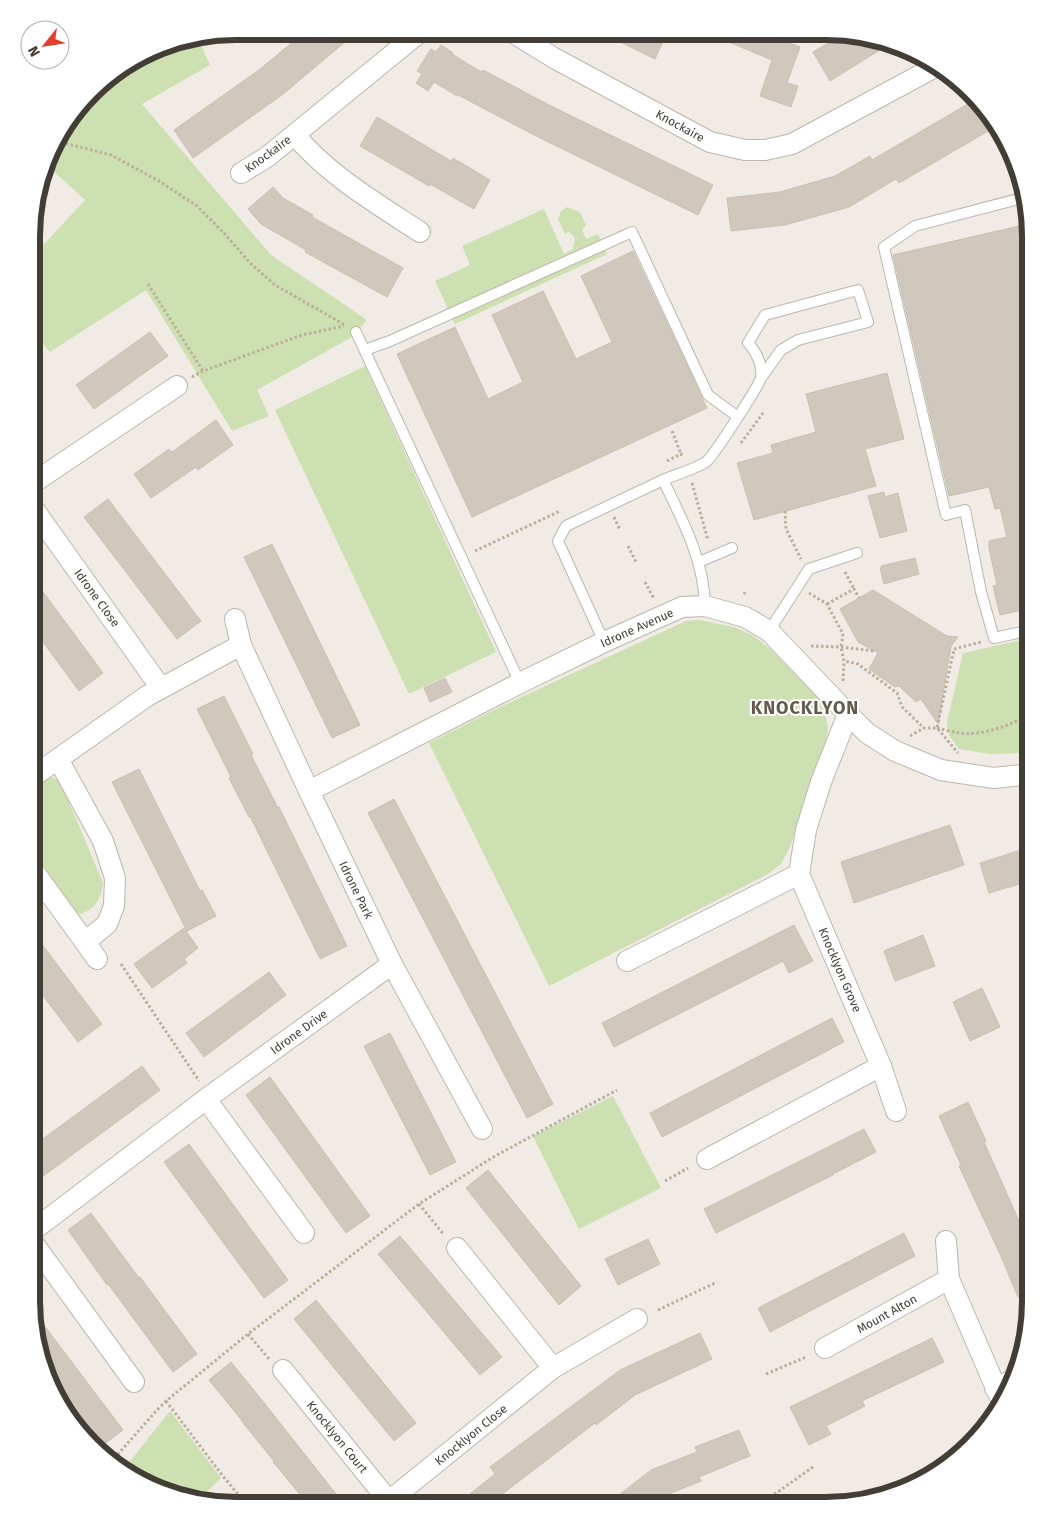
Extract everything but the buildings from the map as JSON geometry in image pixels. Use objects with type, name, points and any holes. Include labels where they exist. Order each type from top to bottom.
[{"type":"street","name":"Knockaire","points":[[241,173],[267,157],[410,40]]},
{"type":"street","name":"Knockaire","points":[[525,40],[554,58],[710,142],[745,150],[764,150],[792,144],[930,70]]},
{"type":"street","name":"Knockaire","points":[[295,135],[310,153],[361,193],[420,232]]},
{"type":"street","points":[[40,478],[184,382]]},
{"type":"street","name":"Idrone Close","points":[[40,519],[161,688]]},
{"type":"street","name":"Idrone Avenue","points":[[308,791],[604,642],[682,607],[705,606],[745,617],[769,631],[867,733],[895,750],[941,770],[994,778],[1022,775]]},
{"type":"street","name":"Idrone Park","points":[[235,619],[241,646],[308,791],[392,964],[482,1129]]},
{"type":"street","points":[[40,771],[147,696],[241,646]]},
{"type":"street","points":[[627,961],[798,874],[806,830],[821,782],[848,714]]},
{"type":"street","points":[[58,759],[103,842],[115,878],[114,906],[107,924],[85,942]]},
{"type":"street","name":"Knocklyon Grove","points":[[798,874],[881,1066],[896,1111]]},
{"type":"street","points":[[40,880],[97,958]]},
{"type":"street","name":"Idrone Drive","points":[[40,1225],[203,1090],[392,964]]},
{"type":"street","points":[[707,1159],[881,1066]]},
{"type":"street","points":[[203,1090],[304,1233]]},
{"type":"street","points":[[946,1241],[949,1279],[1002,1386]]},
{"type":"street","points":[[452,1243],[553,1368]]},
{"type":"street","points":[[40,1252],[134,1382]]},
{"type":"street","name":"Mount Alton","points":[[825,1348],[949,1279]]},
{"type":"street","name":"Knocklyon Close","points":[[397,1497],[553,1368],[638,1319]]},
{"type":"street","name":"Knocklyon Court","points":[[277,1366],[385,1497]]},
{"type":"lane","points":[[1018,199],[915,226],[884,246],[946,515],[966,510],[981,592],[994,638],[1022,632]]},
{"type":"lane","points":[[364,350],[390,341],[632,232],[708,395],[738,417]]},
{"type":"lane","points":[[604,642],[558,540],[566,526],[707,461],[738,417],[760,378],[781,350],[798,340],[868,322],[858,290],[765,315],[748,343],[755,350],[759,362],[760,378]]},
{"type":"lane","points":[[356,332],[520,683]]},
{"type":"lane","points":[[663,480],[699,562],[704,586],[705,606]]},
{"type":"lane","points":[[699,562],[732,548]]},
{"type":"lane","points":[[769,631],[809,569],[856,553]]},
{"type":"path","points":[[64,143],[111,155],[159,181],[197,206],[223,232],[250,264],[275,286],[356,332]]},
{"type":"path","points":[[148,284],[203,371]]},
{"type":"path","points":[[184,382],[203,371],[302,335],[345,326]]},
{"type":"path","points":[[672,432],[681,454]]},
{"type":"path","points":[[691,478],[709,544]]},
{"type":"path","points":[[785,511],[786,529],[792,544],[800,559],[809,569]]},
{"type":"path","points":[[628,546],[636,562]]},
{"type":"path","points":[[645,582],[655,602]]},
{"type":"path","points":[[798,587],[827,604],[843,634],[841,647],[844,662],[843,682]]},
{"type":"path","points":[[827,604],[854,590],[859,598]]},
{"type":"path","points":[[938,728],[954,649],[994,638]]},
{"type":"path","points":[[808,646],[874,651]]},
{"type":"path","points":[[844,662],[858,664],[897,693],[902,707],[924,728]]},
{"type":"path","points":[[907,738],[924,728],[938,728],[962,734],[991,730],[1014,723],[1022,718]]},
{"type":"path","points":[[938,728],[964,759]]},
{"type":"path","points":[[121,964],[203,1090]]},
{"type":"path","points":[[117,1456],[166,1401],[248,1334],[419,1204],[495,1156],[617,1090]]},
{"type":"path","points":[[491,1149],[495,1156]]},
{"type":"path","points":[[664,1181],[688,1168]]},
{"type":"path","points":[[419,1204],[452,1243]]},
{"type":"path","points":[[658,1310],[717,1282]]},
{"type":"path","points":[[248,1334],[277,1366]]},
{"type":"path","points":[[766,1374],[806,1357]]},
{"type":"path","points":[[166,1401],[240,1497]]},
{"type":"path","points":[[771,1497],[813,1467]]},
{"type":"green space","points":[[200,44],[210,65],[142,104],[271,255],[367,320],[352,337],[257,390],[269,416],[232,431],[146,290],[50,352],[40,340],[40,248],[85,200],[52,169],[73,127],[107,89],[127,73],[173,50]]},
{"type":"green space","points":[[567,207],[580,212],[586,225],[582,230],[586,239],[598,234],[607,254],[455,324],[435,281],[470,265],[462,246],[544,209],[564,254],[573,249],[575,238],[569,232],[565,234],[558,219],[561,211]]},
{"type":"green space","points":[[365,366],[496,652],[409,694],[275,410]]},
{"type":"green space","points":[[700,620],[734,627],[752,635],[770,649],[816,694],[824,705],[828,730],[824,749],[790,847],[781,864],[768,874],[549,986],[429,743],[500,707],[686,621]]},
{"type":"green space","points":[[1022,640],[1022,753],[990,754],[959,749],[949,735],[947,722],[963,653]]},
{"type":"green space","points":[[48,777],[60,783],[103,883],[99,899],[93,907],[79,914],[73,909],[40,862],[40,783]]},
{"type":"green space","points":[[613,1096],[661,1188],[579,1229],[533,1136]]},
{"type":"green space","points":[[170,1411],[221,1478],[205,1494],[173,1487],[128,1464]]},
{"type":"district","name":"KNOCKLYON","points":[[805,708]]}]
